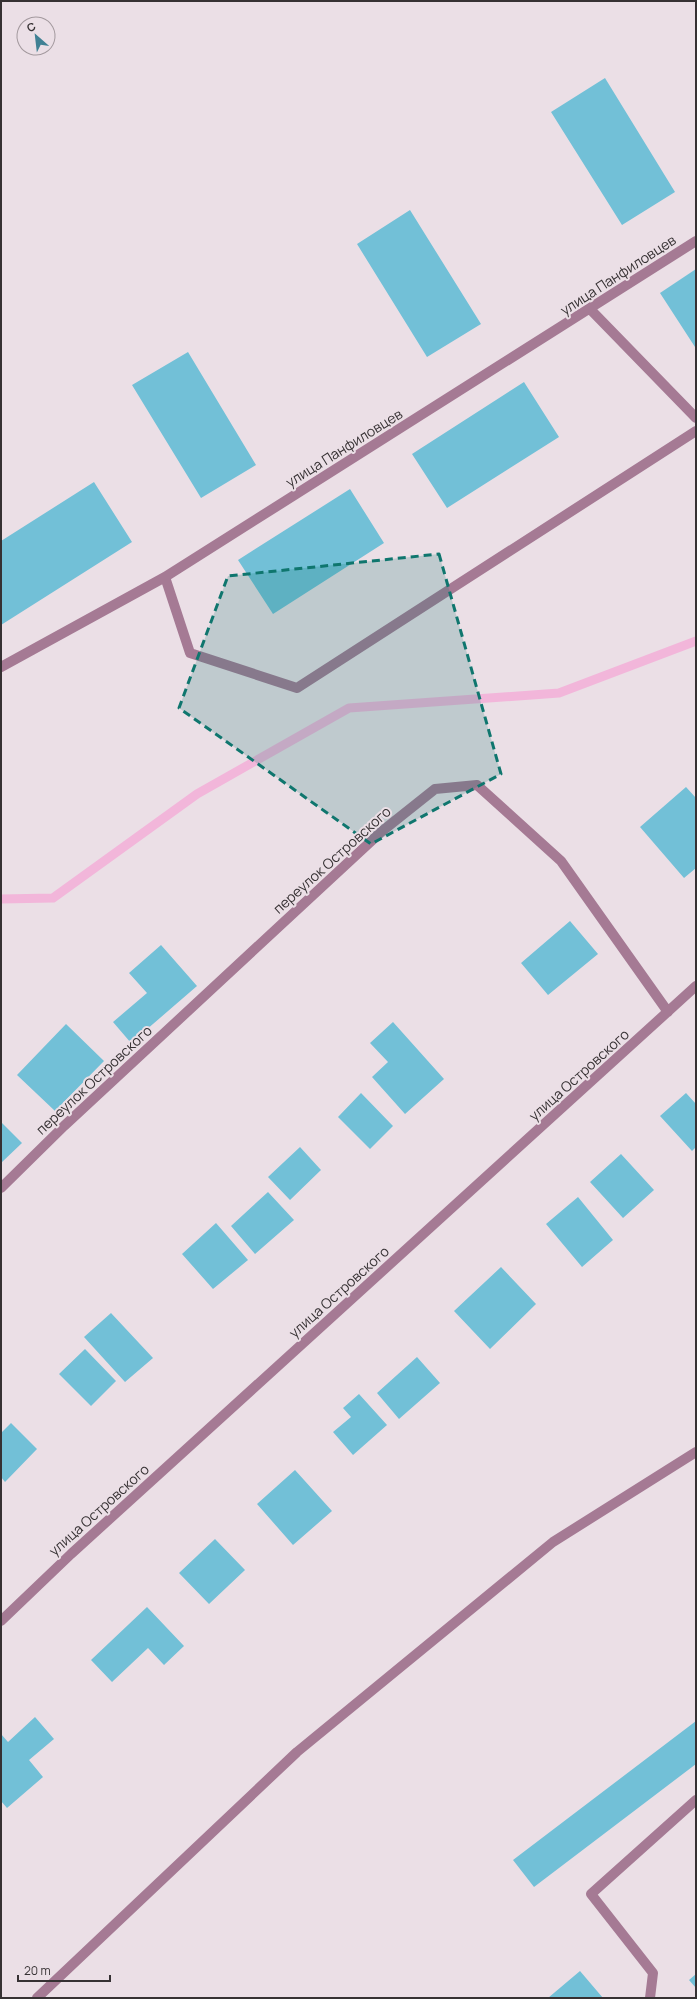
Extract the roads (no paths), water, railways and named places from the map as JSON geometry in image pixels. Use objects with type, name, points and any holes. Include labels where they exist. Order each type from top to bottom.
[{"type":"street","name":"улица Панфиловцев","points":[[1,667],[165,576],[696,241]]},
{"type":"street","points":[[590,309],[696,418]]},
{"type":"street","points":[[165,576],[190,653],[297,688],[696,431]]},
{"type":"street","name":"переулок Островского","points":[[1,1188],[70,1121],[381,832],[435,789],[476,785],[561,861],[668,1012]]},
{"type":"street","name":"улица Островского","points":[[1,1620],[77,1548],[696,986]]},
{"type":"street","points":[[37,1998],[297,1752],[553,1542],[696,1452]]},
{"type":"street","points":[[650,1998],[653,1973],[591,1894],[696,1800]]},
{"type":"waterway","points":[[1,899],[53,898],[197,794],[349,708],[559,693],[696,641]]}]
